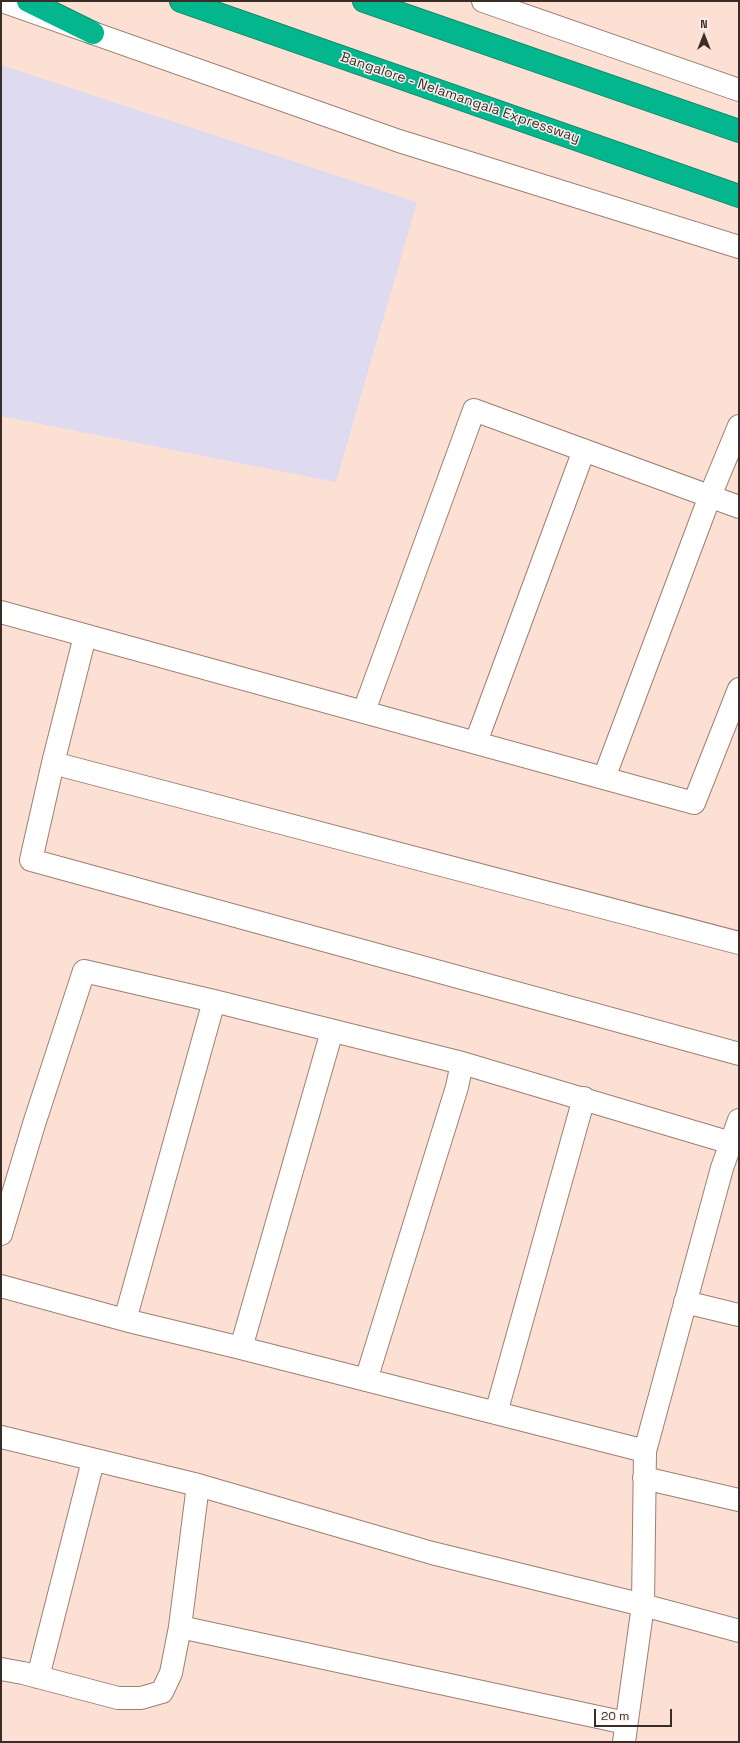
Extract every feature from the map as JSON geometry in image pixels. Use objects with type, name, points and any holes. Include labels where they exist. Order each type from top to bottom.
[{"type":"highway","points":[[28,1],[93,33]]},
{"type":"highway","name":"Bangalore - Nelamangala Expressway","points":[[181,1],[739,196]]},
{"type":"highway","points":[[364,1],[739,131]]},
{"type":"street","points":[[2,1],[399,141],[739,247]]},
{"type":"street","points":[[483,1],[739,90]]},
{"type":"street","points":[[364,711],[474,410],[739,507]]},
{"type":"street","points":[[604,778],[710,496],[739,426]]},
{"type":"street","points":[[476,742],[584,450]]},
{"type":"street","points":[[1,612],[694,803],[739,689]]},
{"type":"street","points":[[85,636],[53,763],[31,860],[739,1054]]},
{"type":"street","points":[[53,763],[739,943]]},
{"type":"street","points":[[1,1234],[34,1124],[84,971],[214,1001],[462,1063],[584,1098],[731,1143]]},
{"type":"street","points":[[125,1320],[214,1001]]},
{"type":"street","points":[[241,1348],[332,1031]]},
{"type":"street","points":[[366,1380],[457,1087],[462,1063]]},
{"type":"street","points":[[496,1412],[584,1098]]},
{"type":"street","points":[[180,1627],[625,1732],[642,1605],[645,1451],[685,1302],[730,1170],[731,1143],[739,1120]]},
{"type":"street","points":[[1,1286],[125,1320],[496,1412],[645,1451]]},
{"type":"street","points":[[685,1302],[739,1315]]},
{"type":"street","points":[[1,1437],[93,1461],[198,1485],[432,1553],[642,1605],[739,1631]]},
{"type":"street","points":[[38,1677],[93,1461]]},
{"type":"street","points":[[644,1478],[739,1500]]},
{"type":"street","points":[[1,1669],[118,1698],[141,1698],[162,1692],[170,1673],[180,1627],[198,1485]]},
{"type":"shaded area","points":[[1,65],[417,202],[336,482],[1,416]]}]
